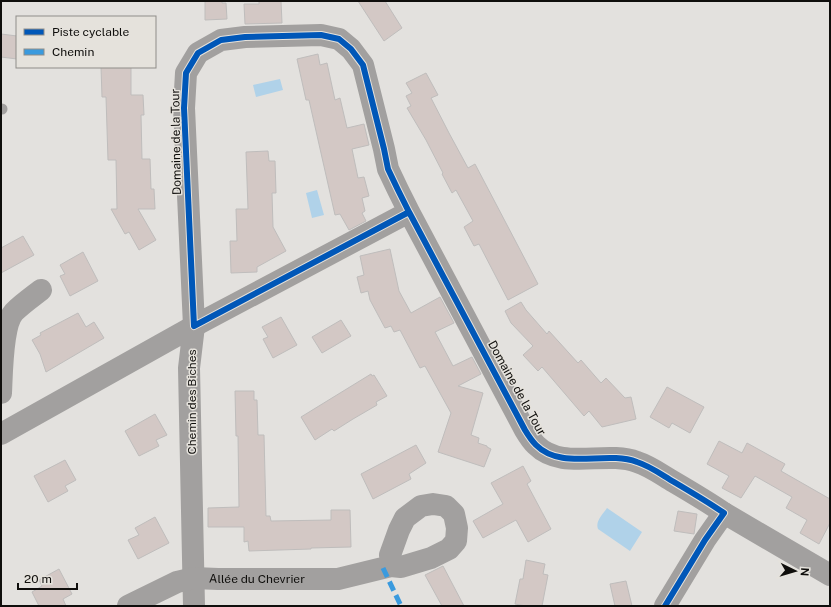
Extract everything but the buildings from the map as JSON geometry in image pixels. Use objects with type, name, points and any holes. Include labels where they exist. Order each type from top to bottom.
[{"type":"street","name":"Domaine de la Tour","points":[[194,326],[184,108],[186,73],[198,53],[221,40],[245,37],[321,35],[339,39],[351,49],[363,65],[388,169],[398,190],[525,430],[536,445],[549,454],[564,458],[584,459],[612,457],[635,461],[650,467],[724,513],[830,575]]},
{"type":"street","points":[[194,326],[409,212]]},
{"type":"street","points":[[1,393],[6,327],[13,313],[41,290]]},
{"type":"street","name":"Chemin des Biches","points":[[1,434],[194,326]]},
{"type":"street","name":"Chemin des Biches","points":[[194,326],[189,368],[194,606]]},
{"type":"street","points":[[665,606],[705,540],[724,513]]},
{"type":"street","name":"Allée du Chevrier","points":[[128,606],[177,582],[194,578],[338,579],[391,566]]},
{"type":"water","points":[[280,79],[283,90],[256,97],[253,85]]},
{"type":"water","points":[[317,190],[324,215],[312,218],[306,193]]},
{"type":"water","points":[[607,508],[642,532],[630,551],[598,529],[598,520]]},
{"type":"marked path","points":[[383,568],[401,606]]},
{"type":"cycle path","points":[[409,212],[194,326],[184,108],[186,73],[198,53],[221,40],[245,37],[321,35],[339,39],[351,49],[363,65],[388,169],[409,212],[525,430],[533,442],[546,453],[558,457],[571,459],[611,458],[637,462],[656,471],[724,513],[705,540],[665,606]]}]
